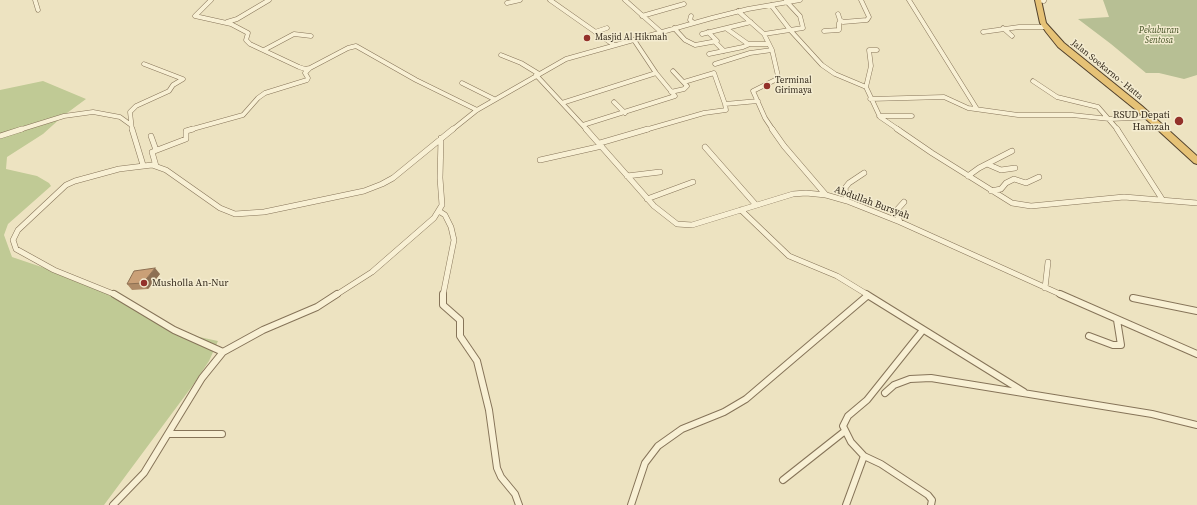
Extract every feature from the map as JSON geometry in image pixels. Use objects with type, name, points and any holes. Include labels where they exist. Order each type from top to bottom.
[{"type":"highway","name":"Jalan Soekarno - Hatta","points":[[1042,0],[1041,16],[1046,27],[1061,45],[1152,117],[1197,161]]},
{"type":"highway","name":"Jalan Soekarno - Hatta","points":[[1042,0],[1049,23],[1064,43],[1197,155]]},
{"type":"street","points":[[35,0],[38,10]]},
{"type":"street","points":[[211,0],[195,16],[227,22],[248,33],[246,41],[299,67],[310,68]]},
{"type":"street","points":[[227,22],[238,19],[268,0]]},
{"type":"street","points":[[507,4],[520,0]]},
{"type":"street","points":[[550,0],[614,45]]},
{"type":"street","points":[[625,0],[661,32]]},
{"type":"street","points":[[223,352],[174,330],[112,293],[33,260],[20,252],[14,246],[13,240],[18,230],[66,185],[75,181],[119,169],[143,165],[156,166],[166,170],[220,208],[235,214],[254,214],[364,191],[393,178],[441,138],[477,110],[494,99],[570,58],[738,11],[785,1],[800,0]]},
{"type":"street","points":[[841,21],[869,20],[866,8],[861,0]]},
{"type":"street","points":[[909,0],[977,109]]},
{"type":"street","points":[[764,34],[803,28],[803,23],[800,16],[785,1]]},
{"type":"street","points":[[642,16],[684,4]]},
{"type":"street","points":[[771,5],[791,31],[825,68],[866,87]]},
{"type":"street","points":[[738,11],[764,34],[772,50],[778,76],[776,81],[754,90],[765,118],[774,134],[826,195]]},
{"type":"street","points":[[824,31],[839,30],[839,23],[841,21],[838,14]]},
{"type":"street","points":[[691,16],[690,20],[694,23]]},
{"type":"street","points":[[702,34],[751,22]]},
{"type":"street","points":[[983,32],[1003,28],[1046,27]]},
{"type":"street","points":[[595,32],[607,28]]},
{"type":"street","points":[[674,28],[685,40],[693,44],[703,45],[715,42]]},
{"type":"street","points":[[1003,28],[1012,36]]},
{"type":"street","points":[[727,29],[750,44]]},
{"type":"street","points":[[708,32],[717,40],[715,42],[724,52]]},
{"type":"street","points":[[264,50],[294,34],[311,36]]},
{"type":"street","points":[[583,126],[675,96],[656,73],[634,40]]},
{"type":"street","points":[[709,54],[724,52],[750,44],[769,44]]},
{"type":"street","points":[[156,166],[152,152],[186,139],[186,130],[243,115],[258,98],[265,93],[306,80],[308,78],[305,73],[310,68],[348,48],[356,46],[416,80],[477,110]]},
{"type":"street","points":[[715,64],[750,53],[772,50]]},
{"type":"street","points":[[877,50],[869,50],[872,66],[866,87],[870,99],[879,116],[884,121],[968,176],[1012,203],[1031,206],[1124,197],[1197,203]]},
{"type":"street","name":"Abdullah Bursyah","points":[[501,55],[521,63],[538,74],[562,103],[601,144],[647,199],[660,212],[674,222],[684,225],[692,225],[793,194],[806,193],[826,195],[847,201],[900,222],[1045,288],[1197,354]]},
{"type":"street","points":[[143,165],[131,125],[130,114],[133,108],[169,91],[173,85],[183,78],[144,64]]},
{"type":"street","points":[[671,92],[686,88],[684,82],[673,71]]},
{"type":"street","points":[[562,103],[656,73]]},
{"type":"street","points":[[540,160],[601,144],[704,113],[726,110],[714,73],[684,82]]},
{"type":"street","points":[[1032,81],[1043,90],[1054,96],[1096,106],[1110,119],[1162,199]]},
{"type":"street","points":[[462,83],[494,99]]},
{"type":"street","points":[[870,99],[944,97],[966,107],[1018,115],[1072,115],[1110,119],[1152,117]]},
{"type":"street","points":[[725,104],[758,101]]},
{"type":"street","points":[[614,102],[625,113]]},
{"type":"street","points":[[0,136],[64,116],[93,112],[120,118],[131,125]]},
{"type":"street","points":[[879,116],[912,116]]},
{"type":"street","points":[[150,136],[156,150]]},
{"type":"street","points":[[113,505],[144,473],[202,378],[223,352],[263,330],[317,307],[372,272],[429,224],[439,211],[442,201],[440,178],[441,138]]},
{"type":"street","points":[[705,148],[756,205]]},
{"type":"street","points":[[968,176],[976,169],[1012,151]]},
{"type":"street","points":[[987,164],[1002,170],[1015,168]]},
{"type":"street","points":[[627,176],[660,172]]},
{"type":"street","points":[[847,201],[845,188],[849,183],[864,173]]},
{"type":"street","points":[[991,191],[1001,189],[1006,183],[1014,179],[1026,182],[1039,177]]},
{"type":"street","points":[[647,199],[693,182]]},
{"type":"street","points":[[900,222],[896,211],[904,202]]},
{"type":"street","points":[[741,210],[787,254],[837,276],[1024,392]]},
{"type":"street","points":[[439,211],[445,215],[451,227],[454,240],[446,274],[443,304],[460,320],[460,336],[477,361],[489,410],[497,468],[501,477],[515,494],[519,505]]},
{"type":"street","points":[[1045,288],[1048,262]]},
{"type":"street","points":[[631,505],[645,463],[658,446],[682,429],[724,412],[746,399],[867,296]]},
{"type":"street","points":[[1133,298],[1197,311]]},
{"type":"street","points":[[1089,336],[1113,345],[1121,345],[1117,320]]},
{"type":"street","points":[[923,330],[868,400],[848,416],[843,426],[851,442],[864,456],[881,464],[928,495],[932,500],[931,505]]},
{"type":"street","points":[[885,393],[903,381],[931,378],[1152,414],[1197,425]]},
{"type":"street","points":[[783,480],[845,431]]},
{"type":"street","points":[[168,434],[222,434]]},
{"type":"street","points":[[846,505],[864,456]]},
{"type":"green space","name":"Pekuburan Sentosa","points":[[1103,0],[1197,0],[1197,75],[1184,79],[1159,73],[1146,73],[1078,19],[1109,17]]},
{"type":"green space","points":[[43,81],[86,99],[63,116],[43,134],[7,157],[6,169],[37,176],[49,183],[51,186],[8,224],[4,235],[12,257],[86,282],[171,331],[218,341],[209,361],[193,385],[104,505],[0,505],[0,90]]},
{"type":"building","points":[[155,268],[143,283],[127,284],[134,271]]},
{"type":"place","name":"Masjid Al Hikmah","points":[[587,38]]},
{"type":"place","name":"Terminal Girimaya","points":[[767,86]]},
{"type":"place","name":"RSUD Depati Hamzah","points":[[1179,121]]},
{"type":"place","name":"Musholla An-Nur","points":[[144,283]]}]
